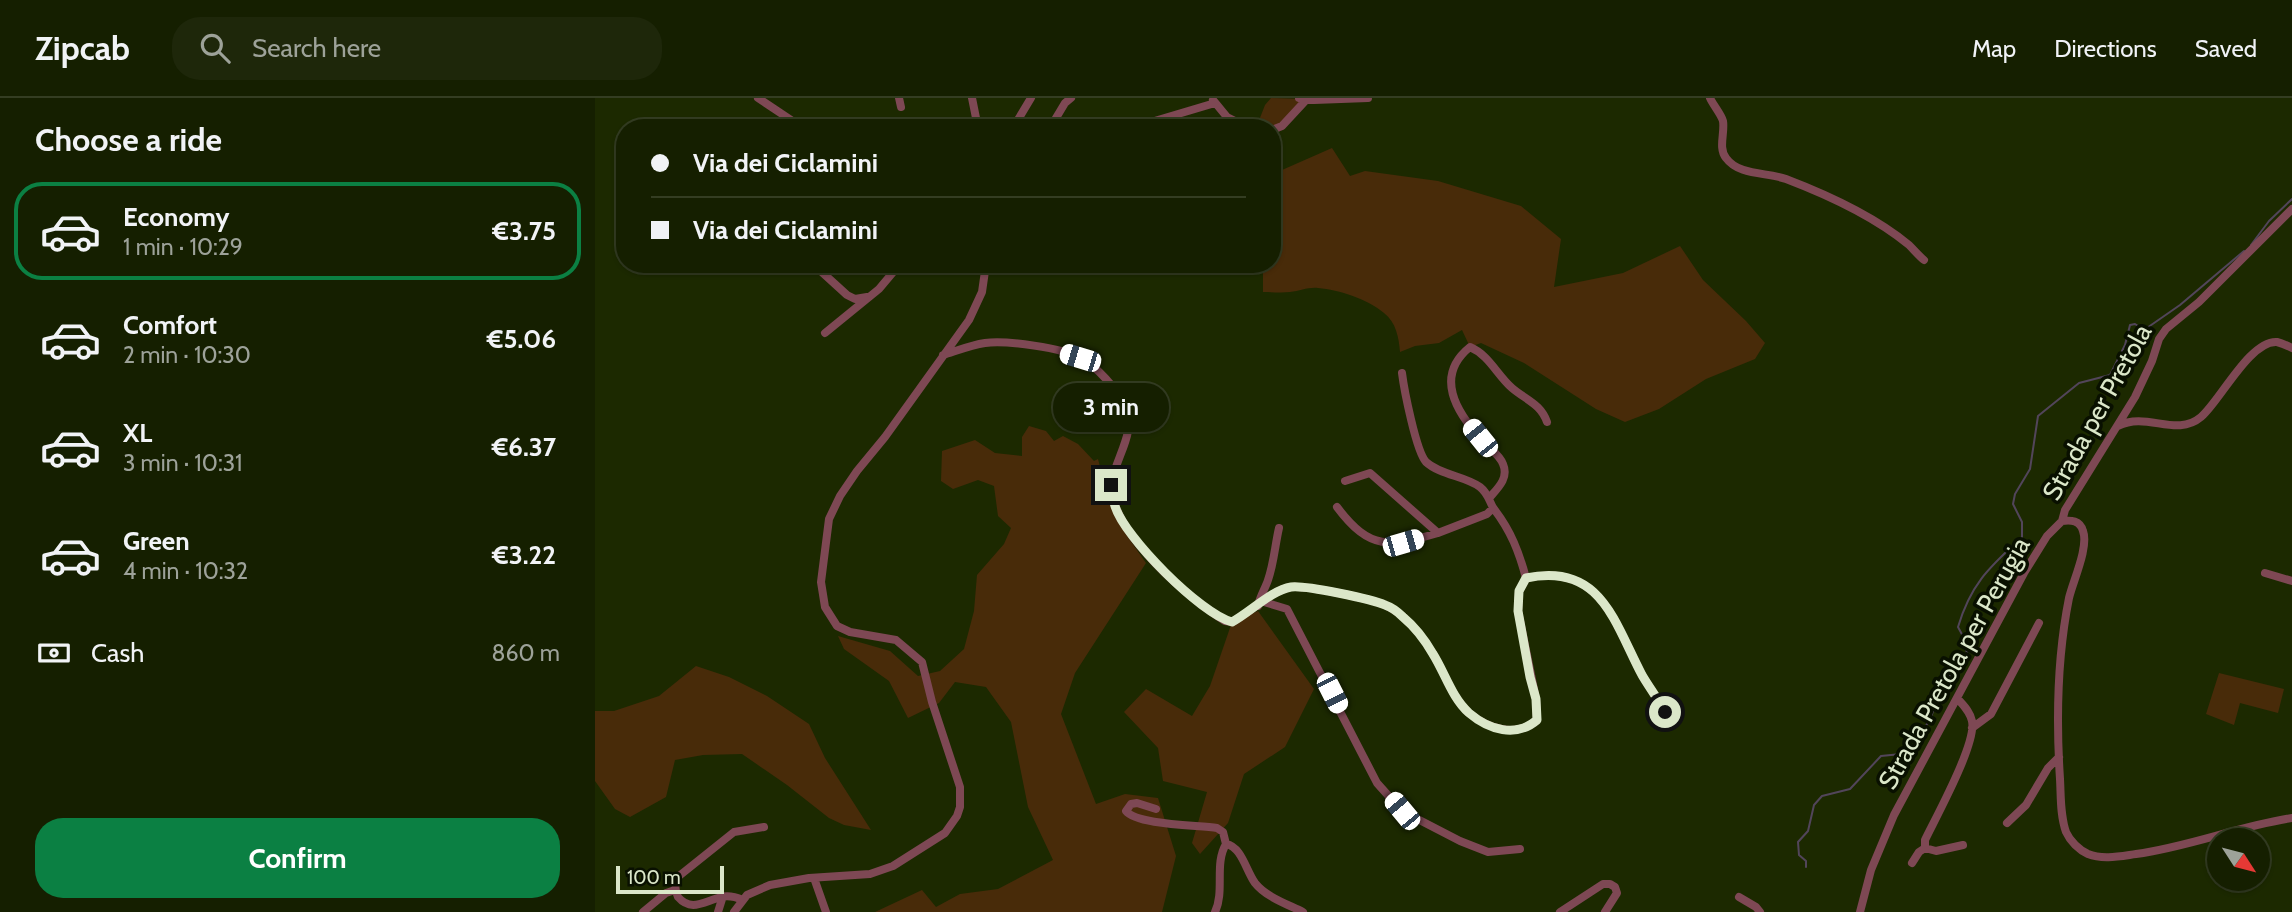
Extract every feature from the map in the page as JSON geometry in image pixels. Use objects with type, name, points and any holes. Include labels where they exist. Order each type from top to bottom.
[{"type":"street","points":[[758,98],[790,119]]},
{"type":"street","points":[[972,98],[976,119]]},
{"type":"street","points":[[1055,119],[1071,98]]},
{"type":"street","points":[[1281,126],[1303,99],[1368,98]]},
{"type":"street","points":[[1710,98],[1723,119],[1722,148],[1724,156],[1730,162],[1740,168],[1781,177],[1842,204],[1899,238],[1924,260]]},
{"type":"street","points":[[1018,119],[1029,99]]},
{"type":"street","points":[[1158,119],[1214,100],[1231,119]]},
{"type":"street","name":"Strada per Pretola","points":[[2062,521],[2065,510],[2135,397],[2159,339],[2292,209]]},
{"type":"street","points":[[823,273],[855,299],[865,298],[876,292]]},
{"type":"street","points":[[825,333],[876,292],[892,273]]},
{"type":"street","points":[[734,912],[743,900],[756,890],[770,885],[814,878],[870,874],[893,866],[945,833],[953,824],[960,807],[958,776],[932,702],[922,662],[896,640],[850,632],[837,626],[825,607],[821,582],[829,519],[857,471],[885,437],[960,333],[978,303],[986,273]]},
{"type":"street","points":[[943,355],[984,343],[1004,342],[1051,348],[1080,358],[1100,373],[1130,410],[1129,431],[1111,485],[1115,507],[1124,525],[1175,584],[1225,621],[1232,622],[1290,587],[1305,587],[1385,605],[1401,614],[1416,629],[1469,713],[1495,728],[1513,731],[1529,727],[1537,720],[1536,699],[1518,611],[1519,591],[1526,578],[1513,536],[1493,508],[1490,497],[1480,487],[1427,462],[1421,454],[1407,405],[1402,373]]},
{"type":"street","points":[[2115,427],[2127,421],[2150,421],[2181,427],[2189,425],[2203,416],[2241,367],[2262,346],[2275,342],[2292,348]]},
{"type":"street","points":[[1490,497],[1501,485],[1505,473],[1503,463],[1469,424],[1452,394],[1450,380],[1459,356],[1470,347],[1482,352],[1513,389],[1544,412],[1547,422]]},
{"type":"street","points":[[1345,481],[1370,473],[1438,533]]},
{"type":"street","points":[[1337,507],[1353,528],[1384,544],[1403,543],[1438,533],[1493,508]]},
{"type":"street","name":"Strada Pretola per Perugia","points":[[1860,912],[1871,870],[1894,815],[2024,573],[2047,536],[2062,521],[2071,520],[2080,524],[2084,532],[2084,544],[2070,596],[2059,662],[2059,757],[2064,822],[2067,835],[2073,843],[2088,854],[2114,856],[2159,851],[2292,818]]},
{"type":"street","points":[[1261,604],[1260,596],[1271,570],[1279,528]]},
{"type":"street","points":[[2266,573],[2292,581]]},
{"type":"street","points":[[1526,578],[1543,574],[1557,575],[1591,587],[1616,621],[1642,675],[1665,712]]},
{"type":"street","points":[[1261,604],[1287,609],[1377,783],[1402,811],[1460,841],[1488,852],[1520,849]]},
{"type":"street","points":[[1972,728],[1991,714],[2039,623]]},
{"type":"street","points":[[1925,848],[1925,840],[1969,746],[1972,728],[1968,710],[1957,698]]},
{"type":"street","points":[[2007,823],[2026,805],[2053,761],[2059,757]]},
{"type":"street","points":[[1156,809],[1137,803],[1131,804],[1126,810],[1129,815],[1143,820],[1217,828],[1223,832],[1226,844],[1221,856],[1220,897],[1215,912]]},
{"type":"street","points":[[743,900],[723,897],[700,910],[692,910],[684,907],[675,890],[679,876],[734,832],[764,827]]},
{"type":"street","points":[[1226,844],[1236,849],[1256,884],[1303,912]]},
{"type":"street","points":[[1912,863],[1925,848],[1936,851],[1963,845]]},
{"type":"street","points":[[814,878],[826,912]]},
{"type":"street","points":[[1560,912],[1603,884],[1610,884],[1615,887],[1616,892],[1605,912]]},
{"type":"street","points":[[643,912],[666,893],[675,890]]},
{"type":"street","points":[[718,912],[723,897]]},
{"type":"street","points":[[1739,897],[1760,912]]},
{"type":"shaded area","points":[[1271,98],[1307,99],[1282,126],[1281,119],[1260,119]]},
{"type":"shaded area","points":[[1332,148],[1350,176],[1365,171],[1438,181],[1521,206],[1561,239],[1554,287],[1623,273],[1680,246],[1703,280],[1765,343],[1755,359],[1706,379],[1659,409],[1625,422],[1596,409],[1524,363],[1481,343],[1470,347],[1462,330],[1439,343],[1415,346],[1400,352],[1398,336],[1391,321],[1362,299],[1318,288],[1263,292],[1263,273],[1281,273],[1282,170]]},
{"type":"shaded area","points":[[1029,426],[1046,431],[1054,441],[1063,436],[1078,444],[1094,461],[1098,459],[1109,501],[1125,533],[1146,563],[1075,673],[1061,714],[1096,804],[1125,794],[1158,798],[1176,856],[1162,912],[875,912],[922,890],[936,907],[960,894],[998,889],[1053,860],[1028,807],[1011,722],[986,687],[955,682],[939,703],[908,718],[889,681],[844,649],[838,636],[890,651],[918,676],[940,671],[964,649],[974,611],[977,575],[1004,544],[1011,528],[998,516],[994,486],[978,480],[953,489],[941,481],[942,451],[975,440],[995,453],[1022,456],[1022,437]]},
{"type":"shaded area","points":[[1258,611],[1314,689],[1285,747],[1244,774],[1228,823],[1200,854],[1192,843],[1207,792],[1163,781],[1158,748],[1124,712],[1146,689],[1192,716],[1210,686],[1232,622]]},
{"type":"shaded area","points":[[696,666],[729,677],[767,696],[809,724],[825,758],[871,830],[844,825],[829,818],[742,754],[703,755],[675,760],[666,797],[630,817],[615,809],[595,781],[595,711],[614,711],[659,696]]},
{"type":"shaded area","points":[[2219,673],[2284,689],[2278,713],[2240,703],[2234,725],[2206,714]]},
{"type":"waterway","points":[[2251,245],[2269,221],[2292,199]]},
{"type":"waterway","points":[[1806,867],[1806,861],[1799,855],[1798,842],[1808,831],[1814,805],[1822,796],[1850,789],[1881,756],[1901,754],[1916,743],[1931,717],[1942,681],[1960,669],[1967,654],[1965,640],[1958,627],[1969,599],[1991,567],[2022,537],[2022,522],[2013,504],[2015,494],[2030,469],[2038,416],[2079,383],[2110,375],[2125,345],[2130,325],[2135,324],[2144,330],[2180,305],[2244,251]]},
{"type":"route","points":[[1111,485],[1115,507],[1124,525],[1156,564],[1175,584],[1225,621],[1232,622],[1244,616],[1271,596],[1290,587],[1305,587],[1385,605],[1401,614],[1416,629],[1469,713],[1495,728],[1513,731],[1529,727],[1537,720],[1536,699],[1518,611],[1519,591],[1526,578],[1543,574],[1574,580],[1591,587],[1604,602],[1622,631],[1642,675],[1665,712]]}]
